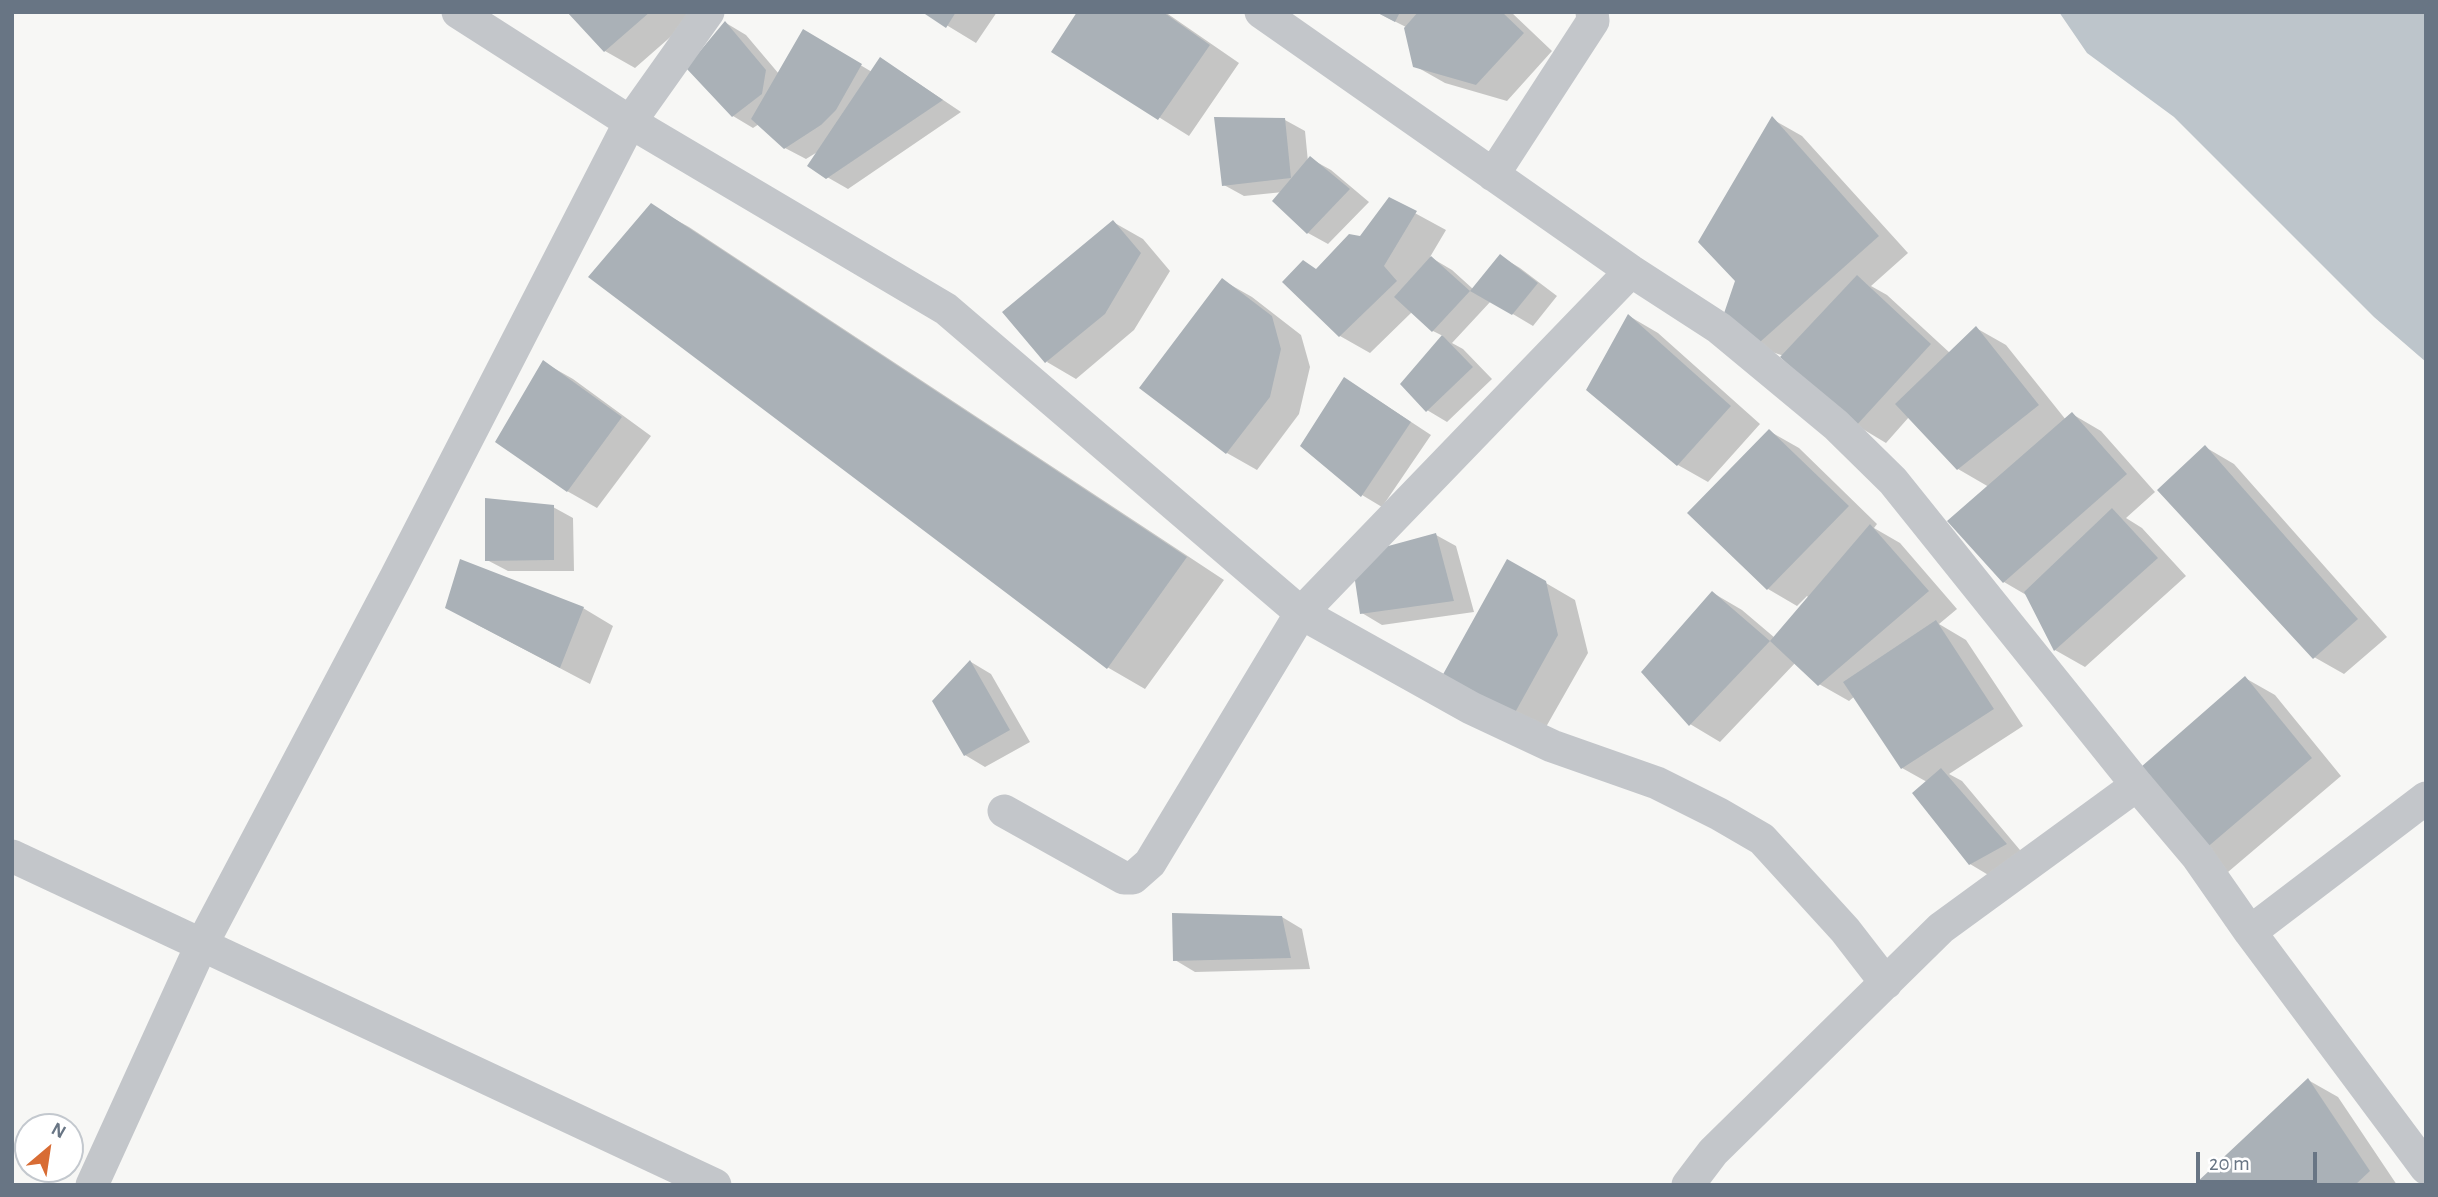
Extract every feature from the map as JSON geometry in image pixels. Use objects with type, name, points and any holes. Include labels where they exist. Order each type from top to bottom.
[{"type":"street","points":[[458,12],[630,122],[946,309],[1301,613],[1471,708],[1552,746],[1657,783],[1762,839],[1844,930],[1886,983]]},
{"type":"street","points":[[92,1185],[201,946],[630,122],[708,12]]},
{"type":"street","points":[[1261,12],[1631,271],[1719,328],[1836,425],[1893,481],[2197,856],[2250,932],[2426,1168]]},
{"type":"street","points":[[1493,175],[1593,21],[1592,12]]},
{"type":"street","points":[[1004,811],[1124,878],[1133,878],[1150,863],[1301,613],[1631,271]]},
{"type":"street","points":[[1688,1185],[1713,1152],[1941,928],[2137,785]]},
{"type":"street","points":[[2250,932],[2426,798]]},
{"type":"street","points":[[12,856],[715,1185]]},
{"type":"shaded area","points":[[2059,12],[2426,12],[2426,362],[2374,317],[2174,117],[2087,53]]},
{"type":"building","points":[[567,12],[650,12],[604,52]]},
{"type":"building","points":[[922,12],[956,12],[946,28]]},
{"type":"building","points":[[1077,12],[1163,12],[1210,45],[1158,120],[1051,52]]},
{"type":"building","points":[[1376,12],[1400,12],[1395,22]]},
{"type":"building","points":[[1418,12],[1502,12],[1524,33],[1476,85],[1413,67],[1404,28]]},
{"type":"building","points":[[725,21],[766,70],[762,94],[732,117],[686,68]]},
{"type":"building","points":[[803,29],[862,64],[836,110],[821,125],[784,149],[751,119]]},
{"type":"building","points":[[880,57],[943,100],[826,179],[807,166]]},
{"type":"building","points":[[1772,116],[1879,236],[1760,342],[1719,328],[1735,281],[1698,242]]},
{"type":"building","points":[[1214,117],[1285,118],[1291,178],[1222,186]]},
{"type":"building","points":[[1310,156],[1350,189],[1307,234],[1272,201]]},
{"type":"building","points":[[1389,197],[1417,211],[1384,266],[1397,281],[1339,337],[1282,282],[1303,260],[1316,269],[1349,234],[1360,236]]},
{"type":"building","points":[[651,203],[1187,557],[1107,669],[588,277]]},
{"type":"building","points":[[1113,220],[1141,253],[1105,314],[1045,363],[1002,312]]},
{"type":"building","points":[[1500,254],[1538,283],[1512,315],[1470,291]]},
{"type":"building","points":[[1431,256],[1470,291],[1432,332],[1394,297]]},
{"type":"building","points":[[1857,275],[1931,344],[1855,427],[1780,357]]},
{"type":"building","points":[[1222,278],[1272,316],[1281,349],[1270,397],[1226,454],[1139,388]]},
{"type":"building","points":[[1628,314],[1731,406],[1677,466],[1586,390]]},
{"type":"building","points":[[1976,326],[2039,405],[1957,470],[1895,404]]},
{"type":"building","points":[[1442,335],[1473,367],[1426,412],[1400,384]]},
{"type":"building","points":[[543,360],[622,417],[567,492],[495,442]]},
{"type":"building","points":[[1344,377],[1411,422],[1361,497],[1300,446]]},
{"type":"building","points":[[2072,412],[2127,474],[2003,583],[1947,521]]},
{"type":"building","points":[[1769,429],[1849,506],[1767,590],[1687,513]]},
{"type":"building","points":[[2205,445],[2358,619],[2313,659],[2157,490]]},
{"type":"building","points":[[485,498],[554,505],[554,560],[485,561]]},
{"type":"building","points":[[2112,508],[2158,558],[2054,651],[2024,592]]},
{"type":"building","points":[[1870,524],[1929,591],[1818,686],[1770,641]]},
{"type":"building","points":[[1436,533],[1454,601],[1360,614],[1354,574],[1381,548]]},
{"type":"building","points":[[460,559],[584,607],[560,668],[445,608]]},
{"type":"building","points":[[1507,559],[1546,581],[1558,635],[1512,718],[1441,678]]},
{"type":"building","points":[[1712,591],[1770,641],[1689,726],[1641,672]]},
{"type":"building","points":[[1936,620],[1994,709],[1901,769],[1843,682]]},
{"type":"building","points":[[970,660],[1010,730],[964,756],[932,701]]},
{"type":"building","points":[[2245,676],[2312,758],[2197,856],[2141,767]]},
{"type":"building","points":[[1941,768],[2007,844],[1969,865],[1912,793]]},
{"type":"building","points":[[1172,913],[1282,916],[1291,958],[1173,961]]},
{"type":"building","points":[[2308,1078],[2370,1171],[2355,1185],[2194,1185]]}]
